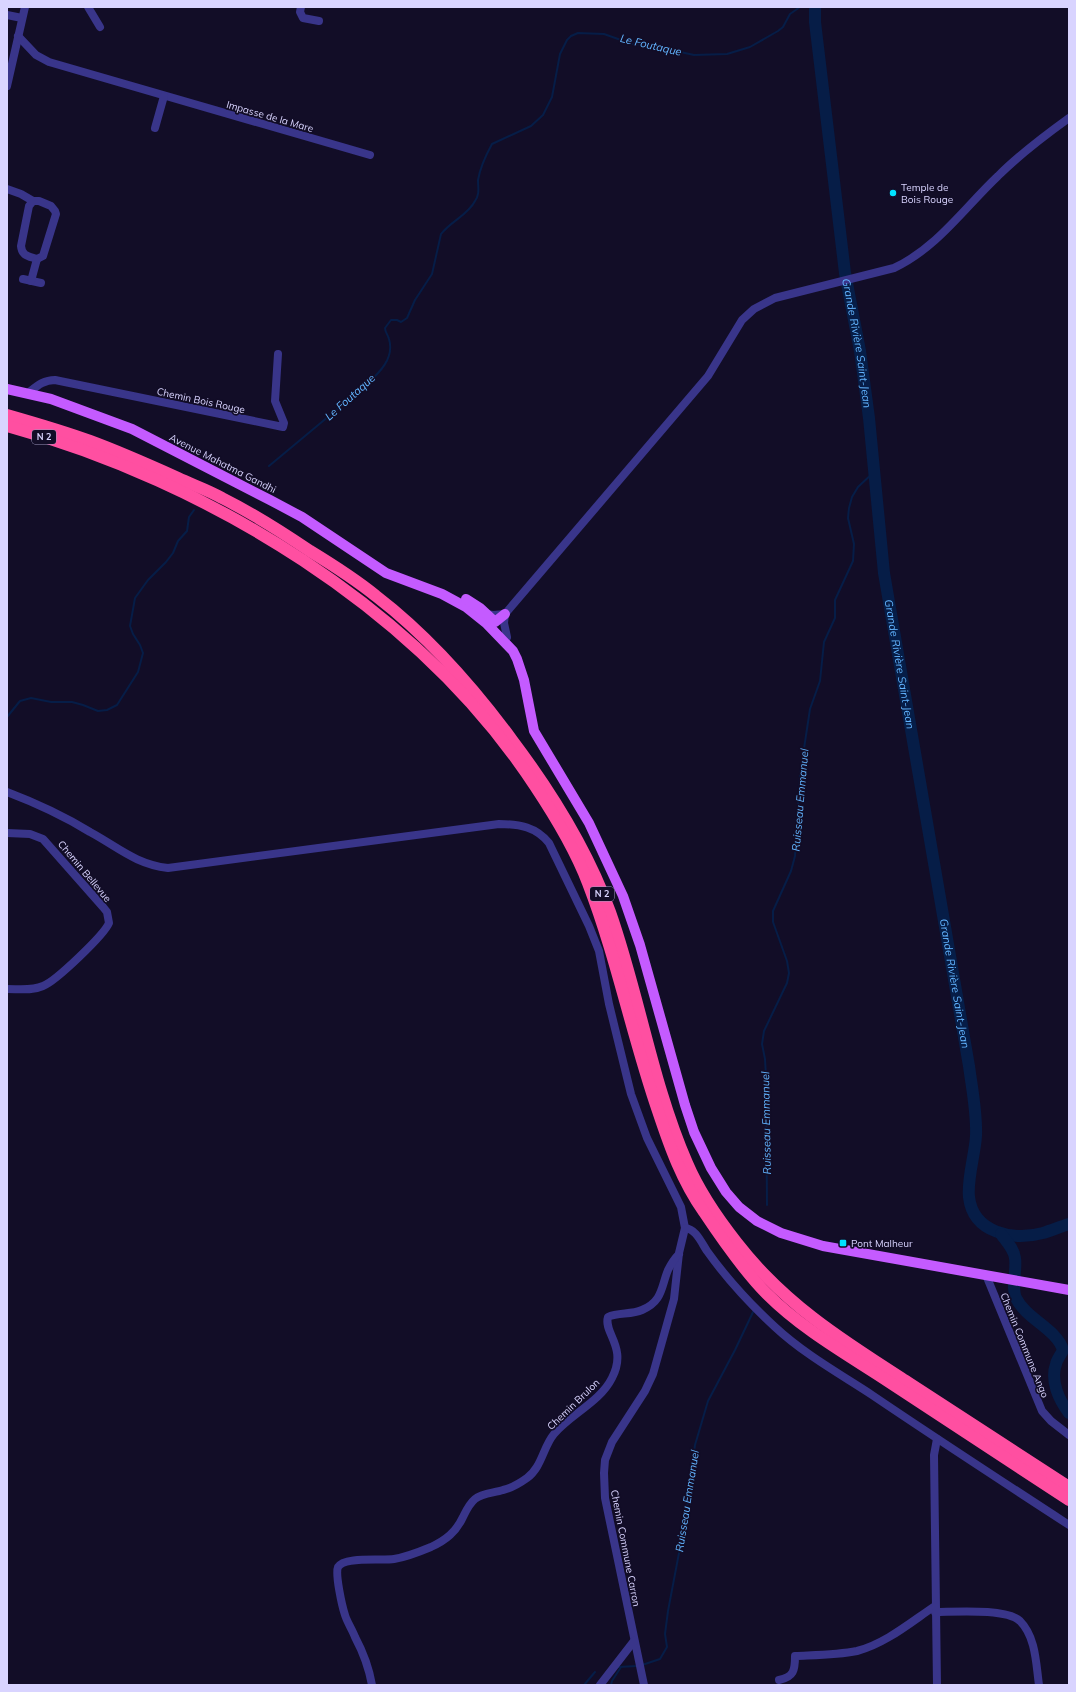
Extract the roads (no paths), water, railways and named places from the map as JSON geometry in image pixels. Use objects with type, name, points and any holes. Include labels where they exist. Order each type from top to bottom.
[{"type":"highway","name":"N 2","points":[[7,415],[88,440],[130,456],[223,498],[300,544],[377,596],[444,658],[473,689],[527,760],[556,801],[578,839],[599,884],[620,943],[659,1082],[686,1161],[716,1214],[738,1244],[759,1269],[787,1297],[837,1337],[1069,1487]]},
{"type":"highway","name":"N 2","points":[[7,426],[81,449],[166,484],[220,510],[268,538],[362,604],[404,637],[443,673],[491,725],[519,761],[552,811],[576,857],[586,878],[606,933],[649,1086],[673,1155],[686,1183],[702,1210],[720,1235],[766,1293],[816,1334],[1069,1500]]},
{"type":"highway","points":[[7,430],[81,449]]},
{"type":"main road","name":"Avenue Mahatma Gandhi","points":[[7,389],[28,393],[81,409],[132,430],[302,517],[386,573],[417,584],[466,607],[502,636],[517,659],[524,680],[534,731],[589,823],[623,896],[640,945],[694,1132],[711,1168],[726,1192],[739,1208],[757,1221],[781,1233],[800,1240],[846,1251],[1069,1290]]},
{"type":"main road","name":"Avenue Mahatma Gandhi","points":[[417,584],[424,583],[439,587],[467,600],[495,622]]},
{"type":"main road","points":[[435,592],[444,593],[458,599],[492,622],[495,622],[502,636]]},
{"type":"main road","points":[[495,622],[505,614]]},
{"type":"street","points":[[7,86],[25,7]]},
{"type":"street","points":[[88,7],[100,27]]},
{"type":"street","points":[[301,7],[300,12],[304,18],[319,21]]},
{"type":"street","points":[[7,15],[22,18]]},
{"type":"street","name":"Impasse de la Mare","points":[[18,36],[42,60],[370,155]]},
{"type":"street","points":[[155,128],[164,96]]},
{"type":"street","points":[[502,636],[505,614],[708,376],[742,320],[754,309],[775,298],[894,268],[909,261],[951,225],[997,176],[1027,149],[1069,118]]},
{"type":"street","points":[[7,189],[21,194],[33,201],[39,201],[51,206],[55,211],[56,214],[43,256],[37,259],[27,280],[41,283]]},
{"type":"street","points":[[33,201],[29,206],[21,246],[24,255],[37,259]]},
{"type":"street","name":"Chemin Bois Rouge","points":[[28,393],[40,383],[47,380],[55,380],[281,427],[284,426],[284,423],[274,396],[278,354]]},
{"type":"street","points":[[486,614],[505,614]]},
{"type":"street","points":[[7,792],[36,803],[91,832],[135,860],[152,866],[168,868],[499,824],[523,826],[537,831],[549,843],[589,926],[599,951],[609,1004],[631,1094],[647,1138],[681,1207],[685,1228],[690,1228],[694,1232],[745,1299],[780,1332],[810,1354],[937,1439],[1069,1525]]},
{"type":"street","name":"Chemin Bellevue","points":[[7,833],[30,834],[44,839],[103,907],[109,923],[103,933],[52,981],[36,989],[7,988]]},
{"type":"street","name":"Chemin Commune Carron","points":[[644,1685],[605,1498],[605,1460],[612,1442],[646,1391],[653,1374],[674,1299],[679,1253],[685,1228]]},
{"type":"street","name":"Chemin Brulon","points":[[372,1685],[367,1662],[345,1615],[337,1576],[340,1565],[351,1560],[401,1558],[440,1543],[455,1531],[468,1506],[475,1499],[483,1495],[505,1489],[530,1476],[538,1466],[553,1435],[573,1416],[596,1398],[611,1380],[615,1372],[618,1357],[615,1341],[606,1321],[608,1317],[642,1310],[654,1301],[663,1288],[672,1262],[679,1253]]},
{"type":"street","name":"Chemin Commune Ango","points":[[986,1275],[1042,1411],[1051,1422],[1069,1435]]},
{"type":"street","points":[[937,1439],[934,1456],[937,1685]]},
{"type":"street","points":[[779,1680],[793,1674],[796,1656],[844,1653],[871,1646],[889,1637],[935,1609],[975,1611],[1010,1616],[1019,1620],[1025,1627],[1033,1644],[1036,1654],[1039,1685]]},
{"type":"street","points":[[600,1685],[634,1641]]},
{"type":"waterway","name":"Le Foutaque","points":[[269,466],[365,386],[384,366],[390,353],[389,339],[385,328],[391,320],[401,322],[407,318],[415,300],[432,274],[441,234],[464,214],[477,198],[480,171],[492,144],[531,126],[543,115],[552,97],[560,54],[567,40],[571,36],[578,33],[604,34],[632,44],[649,45],[694,55],[727,54],[750,47],[778,31],[783,27],[790,14],[800,7]]},
{"type":"waterway","name":"Grande Rivière Saint-Jean","points":[[815,7],[815,22],[845,273],[860,351],[869,418],[884,573],[974,1101],[976,1136],[969,1182],[969,1197],[972,1209],[978,1219],[996,1232],[1007,1235],[1019,1236],[1043,1233],[1069,1224]]},
{"type":"waterway","name":"Ruisseau Emmanuel","points":[[767,1205],[766,1077],[762,1044],[764,1031],[787,983],[789,973],[787,961],[773,922],[773,911],[791,871],[795,856],[800,775],[810,709],[820,681],[824,642],[835,618],[835,600],[853,561],[854,544],[848,518],[849,508],[852,497],[858,487],[874,472]]},
{"type":"waterway","name":"Le Foutaque","points":[[7,717],[20,701],[31,698],[51,702],[72,702],[98,711],[107,710],[117,705],[138,672],[143,653],[130,626],[135,598],[148,580],[173,553],[178,541],[187,531],[189,517],[194,510]]},
{"type":"waterway","points":[[1001,1234],[1010,1245],[1014,1255],[1014,1289],[1016,1298],[1027,1312],[1055,1336],[1063,1350],[1054,1370],[1054,1377],[1056,1390],[1069,1413]]},
{"type":"waterway","name":"Ruisseau Emmanuel","points":[[642,1665],[660,1659],[667,1647],[665,1634],[668,1611],[686,1516],[695,1445],[708,1401],[754,1310]]},
{"type":"waterway","name":"Ruisseau Emmanuel","points":[[618,1667],[637,1666]]},
{"type":"waterway","points":[[611,1685],[621,1667]]},
{"type":"waterway","name":"Ruisseau Emmanuel","points":[[584,1685],[595,1672]]},
{"type":"place","name":"Temple de Bois Rouge","points":[[893,193]]},
{"type":"place","name":"Pont Malheur","points":[[843,1243]]}]
